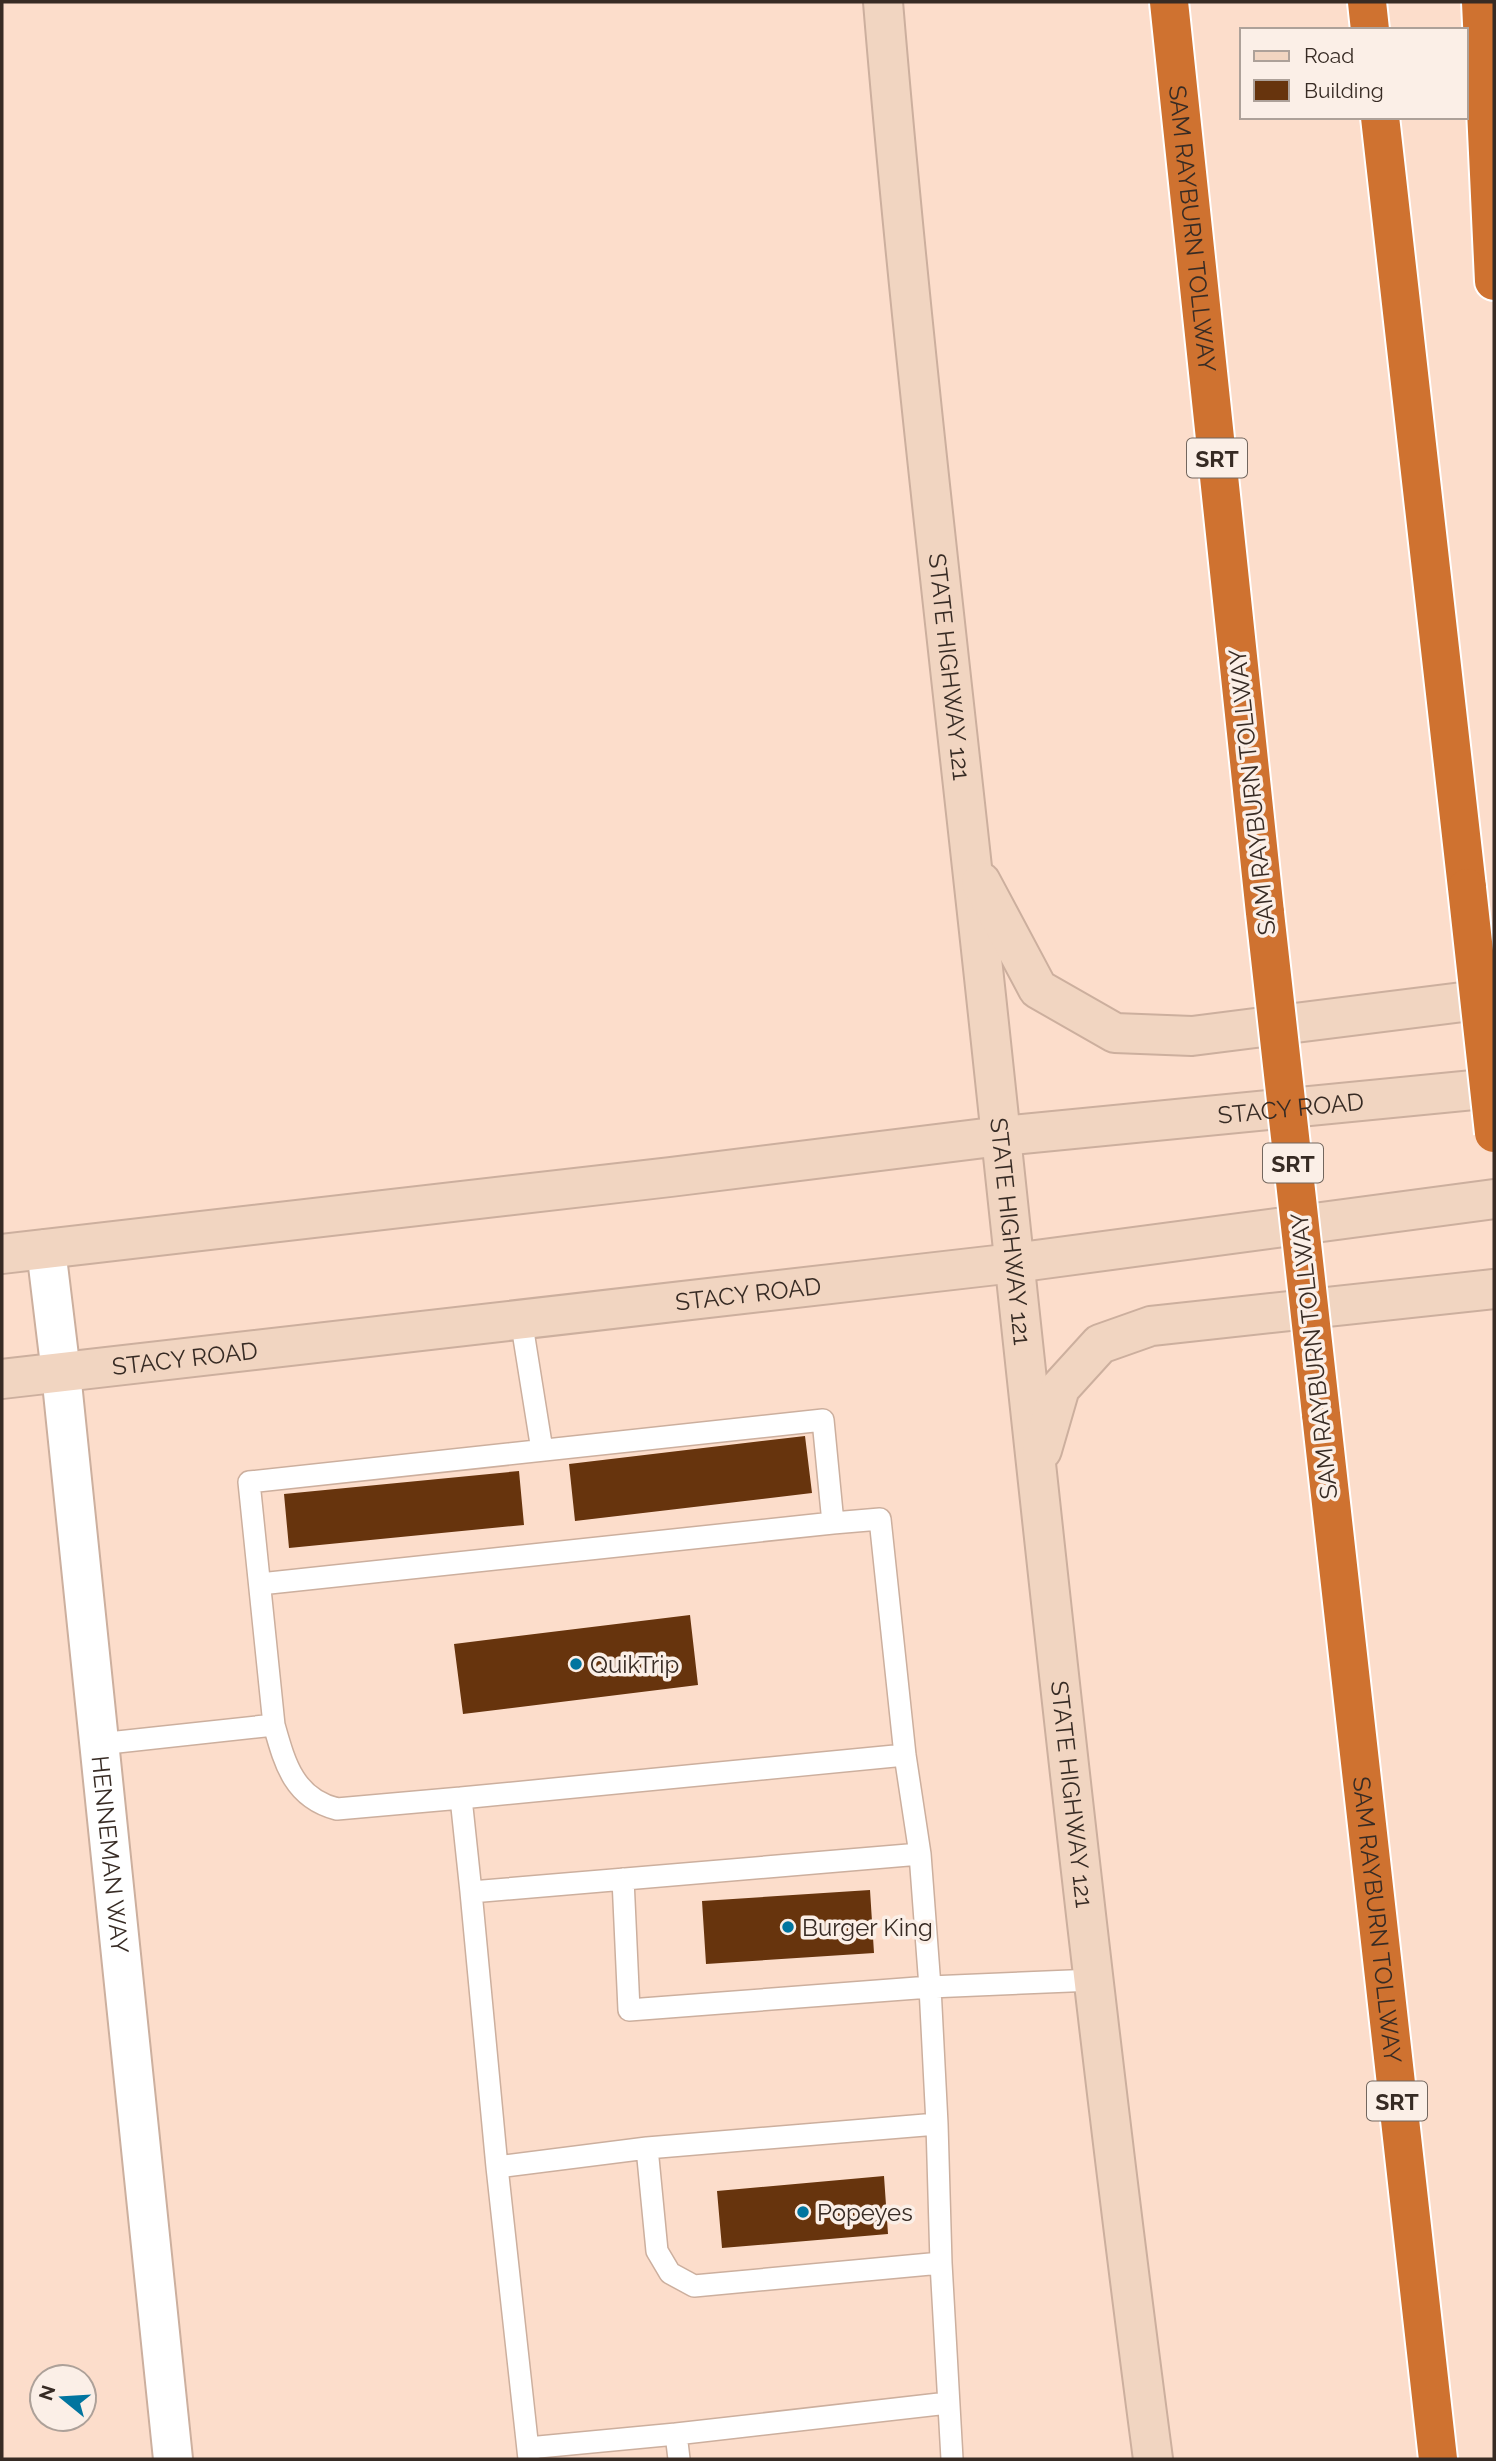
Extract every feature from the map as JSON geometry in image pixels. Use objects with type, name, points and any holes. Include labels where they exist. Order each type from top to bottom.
[{"type":"highway","name":"SAM RAYBURN TOLLWAY","points":[[1169,2],[1265,913],[1438,2459]]},
{"type":"highway","points":[[1367,2],[1370,28]]},
{"type":"highway","points":[[1481,2],[1494,281]]},
{"type":"highway","points":[[1380,119],[1494,1133]]},
{"type":"highway","points":[[1426,2459],[1428,2372]]},
{"type":"main road","name":"STATE HIGHWAY 121","points":[[883,2],[893,127],[936,546],[1014,1263],[1094,1980],[1153,2459]]},
{"type":"main road","points":[[972,865],[1038,989],[1115,1033],[1192,1036],[1494,998]]},
{"type":"main road","name":"STACY ROAD","points":[[2,1254],[1001,1136],[1494,1088]]},
{"type":"main road","name":"STACY ROAD","points":[[2,1379],[1014,1263],[1494,1199]]},
{"type":"main road","points":[[1037,1469],[1060,1388],[1100,1344],[1151,1326],[1494,1289]]},
{"type":"street","name":"HENNEMAN WAY","points":[[46,1249],[173,2459]]},
{"type":"lane","points":[[521,1319],[542,1450]]},
{"type":"lane","points":[[833,1523],[823,1420],[249,1482],[274,1725],[282,1755],[303,1791],[319,1805],[337,1810],[905,1755]]},
{"type":"lane","points":[[260,1584],[880,1519],[905,1755],[920,1854],[930,1987],[952,2459]]},
{"type":"lane","points":[[99,1744],[274,1725]]},
{"type":"lane","points":[[461,1798],[496,2167],[529,2453],[948,2403]]},
{"type":"lane","points":[[471,1892],[920,1854]]},
{"type":"lane","points":[[623,1879],[629,2010],[930,1987],[1094,1980]]},
{"type":"lane","points":[[496,2167],[647,2148],[937,2124]]},
{"type":"lane","points":[[647,2148],[657,2251],[670,2273],[694,2286],[941,2263]]},
{"type":"lane","points":[[676,2434],[679,2459]]},
{"type":"building","points":[[805,1436],[812,1493],[575,1521],[569,1464]]},
{"type":"building","points":[[519,1471],[524,1525],[289,1548],[284,1494]]},
{"type":"building","name":"QuikTrip","points":[[690,1615],[698,1685],[463,1714],[454,1644]]},
{"type":"building","name":"Burger King","points":[[870,1890],[874,1953],[706,1964],[702,1901]]},
{"type":"building","name":"Popeyes","points":[[884,2176],[888,2234],[722,2248],[717,2191]]},
{"type":"place","name":"QuikTrip","points":[[576,1664]]},
{"type":"place","name":"Burger King","points":[[788,1927]]},
{"type":"place","name":"Popeyes","points":[[803,2212]]}]
